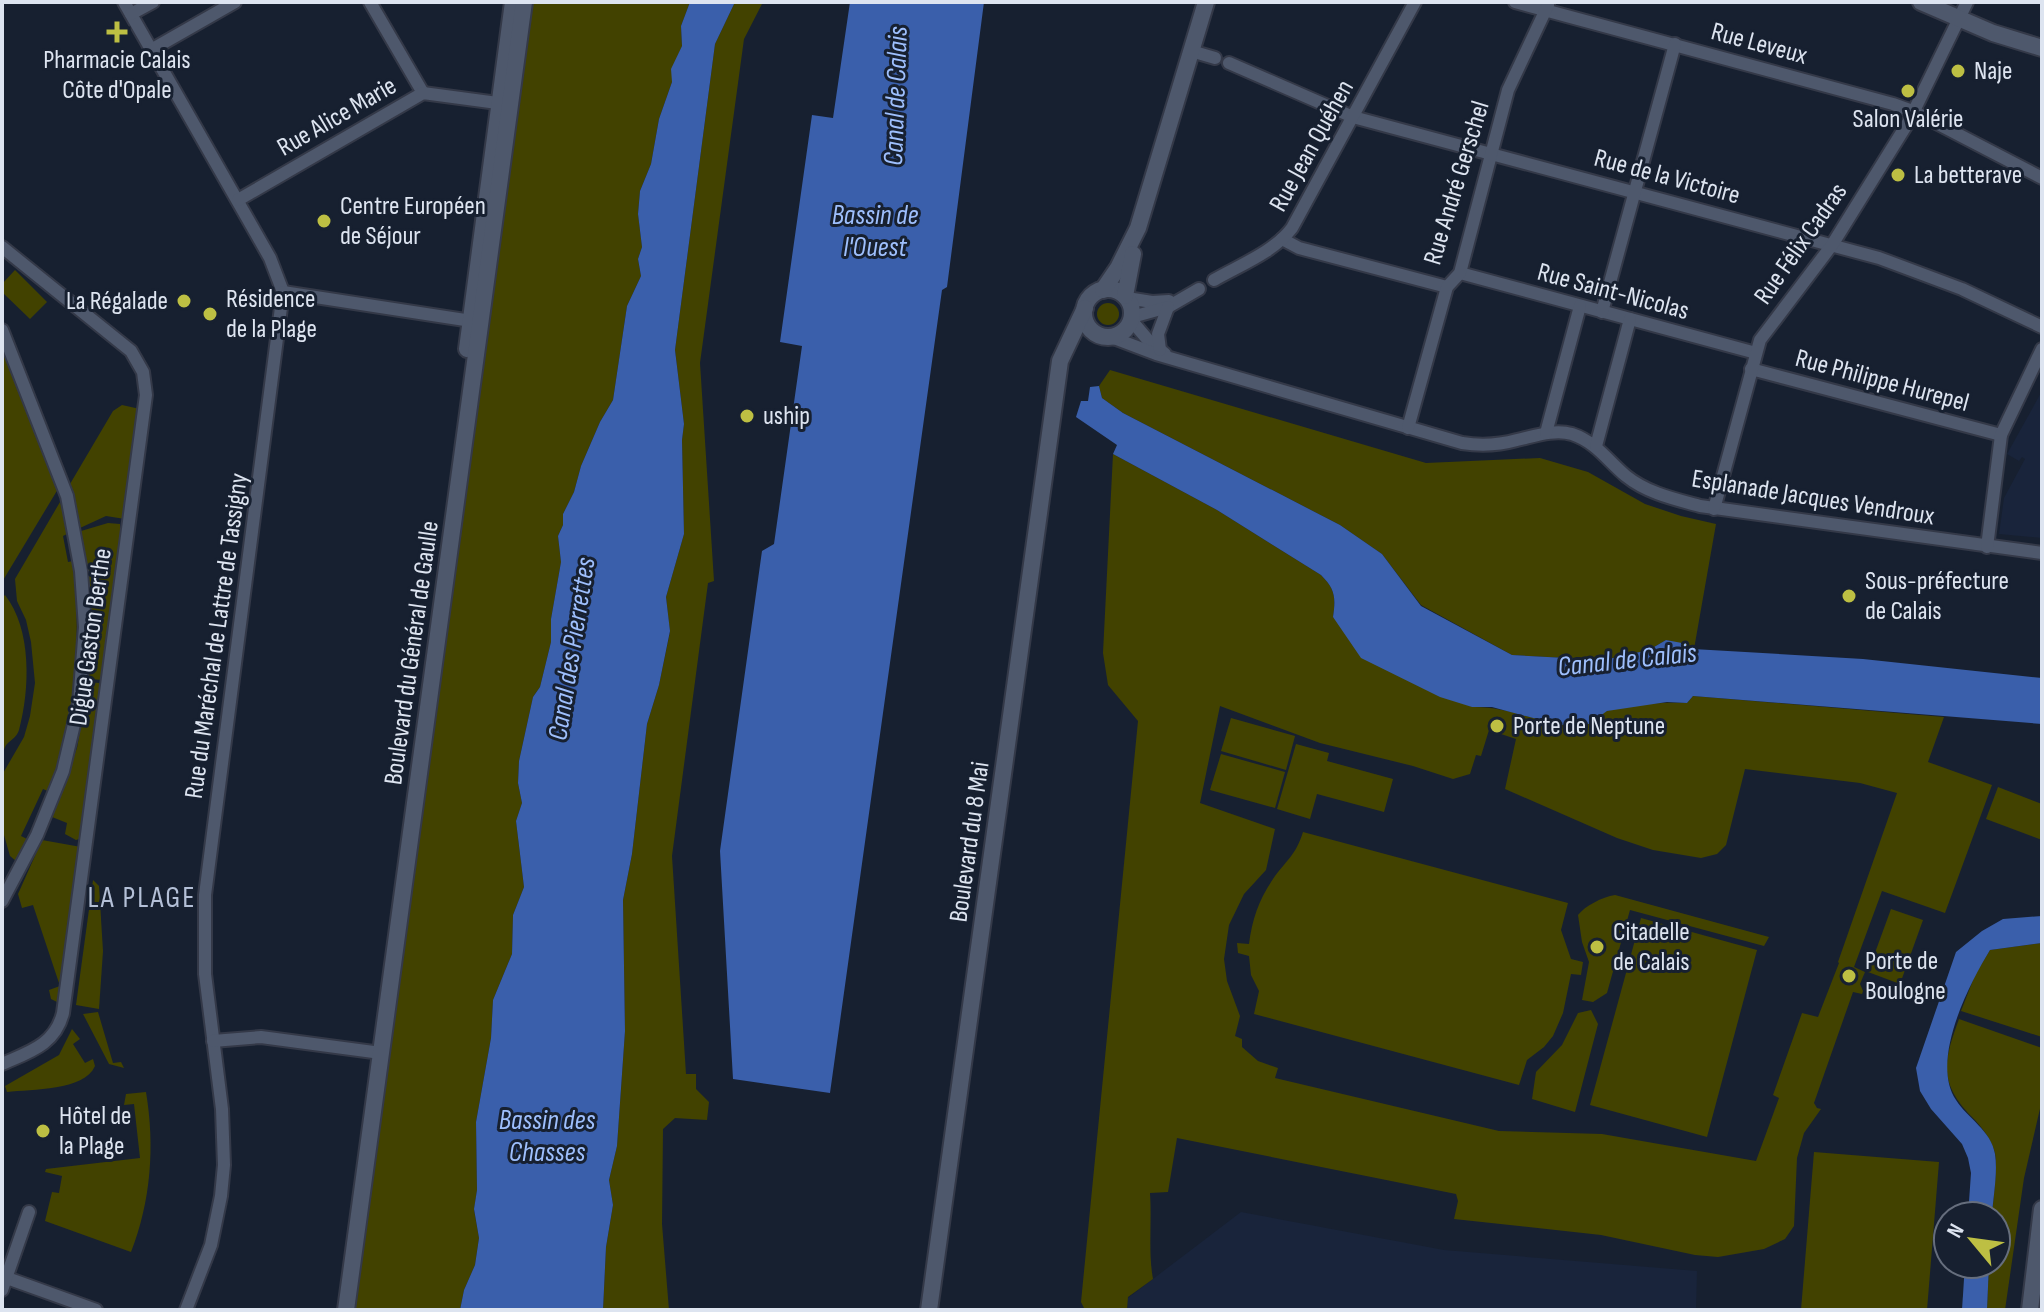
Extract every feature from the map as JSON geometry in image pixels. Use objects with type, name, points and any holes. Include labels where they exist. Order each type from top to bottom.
[{"type":"street","points":[[127,8],[153,2]]},
{"type":"street","points":[[151,50],[235,2]]},
{"type":"street","points":[[370,2],[423,93]]},
{"type":"street","name":"Boulevard du Général de Gaulle","points":[[505,104],[513,2]]},
{"type":"street","name":"Boulevard du Général de Gaulle","points":[[346,1310],[377,1052],[475,321],[505,104],[524,2]]},
{"type":"street","points":[[1138,228],[1118,268],[1103,290],[1091,297],[1085,308],[1088,326],[1106,336],[1123,332],[1132,318],[1126,297],[1138,228],[1206,2]]},
{"type":"street","name":"Rue Jean Quéhen","points":[[1214,280],[1282,239],[1292,228],[1415,2]]},
{"type":"street","name":"Rue Leveux","points":[[1515,2],[1547,6],[1871,97],[1915,112],[2042,178]]},
{"type":"street","points":[[1921,2],[2042,48]]},
{"type":"street","name":"Rue Félix Cadras","points":[[1714,509],[1763,335],[1832,245],[1915,112],[1967,2]]},
{"type":"street","name":"Rue André Gerschel","points":[[1408,428],[1447,287],[1460,273],[1508,90],[1547,6]]},
{"type":"street","name":"Rue du Maréchal de Lattre de Tassigny","points":[[127,8],[275,267],[283,292],[282,322],[207,871],[204,958],[223,1125],[222,1186],[211,1245],[186,1310]]},
{"type":"street","points":[[1602,312],[1675,44]]},
{"type":"street","points":[[1191,51],[1215,58]]},
{"type":"street","name":"Rue de la Victoire","points":[[1229,63],[1353,117],[1832,245],[1936,279],[2042,327]]},
{"type":"street","name":"Rue Alice Marie","points":[[238,200],[423,93],[505,104]]},
{"type":"street","points":[[1282,239],[1299,248],[1447,287]]},
{"type":"street","name":"Digue Gaston Berthe","points":[[2,247],[131,351],[143,372],[146,395],[63,1013],[58,1029],[45,1044],[2,1064]]},
{"type":"street","name":"Rue Saint-Nicolas","points":[[1460,273],[1756,353]]},
{"type":"street","points":[[1132,318],[1168,307],[1199,289]]},
{"type":"street","points":[[1103,290],[1156,302],[1180,299]]},
{"type":"street","points":[[283,292],[475,321]]},
{"type":"street","points":[[1546,433],[1580,306]]},
{"type":"street","points":[[1160,350],[1158,334],[1168,307]]},
{"type":"street","name":"Boulevard du 8 Mai","points":[[929,1310],[1061,353],[1085,308]]},
{"type":"street","name":"Esplanade Jacques Vendroux","points":[[1132,318],[1160,350],[1179,360]]},
{"type":"street","points":[[1596,446],[1630,319]]},
{"type":"street","name":"Digue Gaston Berthe","points":[[2,330],[67,496],[80,558],[85,627],[82,686],[69,752],[42,824],[2,901]]},
{"type":"street","name":"Esplanade Jacques Vendroux","points":[[1106,336],[1408,428],[1474,445],[1500,444],[1546,433],[1572,434],[1596,446],[1628,478],[1648,490],[1714,509],[2042,553]]},
{"type":"street","name":"Boulevard du 8 Mai","points":[[1059,381],[1075,348],[1087,340],[1106,336]]},
{"type":"street","points":[[1987,547],[2001,435],[2042,349]]},
{"type":"street","name":"Rue Philippe Hurepel","points":[[1751,369],[2001,435]]},
{"type":"street","points":[[213,1041],[261,1037],[377,1052]]},
{"type":"street","name":"Boulevard du Général de Gaulle","points":[[336,1310],[377,1052]]},
{"type":"street","points":[[2030,1310],[2042,1209]]},
{"type":"street","points":[[29,1212],[4,1284],[96,1310]]},
{"type":"shaded area","points":[[531,2],[690,2],[681,26],[682,46],[672,69],[672,82],[659,119],[651,164],[640,191],[638,214],[642,247],[638,259],[641,276],[627,306],[613,400],[600,422],[563,514],[563,525],[558,536],[561,562],[551,619],[551,642],[540,687],[533,697],[519,761],[518,783],[522,803],[516,821],[524,887],[513,915],[512,954],[493,1000],[491,1038],[476,1122],[477,1190],[474,1210],[479,1238],[475,1265],[464,1290],[460,1310],[354,1310]]},
{"type":"shaded area","points":[[735,2],[763,2],[744,39],[700,363],[714,581],[708,583],[672,856],[686,1074],[696,1074],[696,1089],[709,1102],[707,1120],[675,1118],[663,1129],[662,1224],[669,1310],[603,1310],[606,1247],[613,1205],[609,1180],[617,1146],[625,1031],[623,900],[632,854],[647,724],[670,632],[666,597],[684,534],[684,424],[675,350],[715,44]]},
{"type":"shaded area","points":[[15,270],[47,302],[30,319],[2,292],[2,284]]},
{"type":"shaded area","points":[[1108,303],[1116,306],[1119,314],[1116,322],[1108,325],[1100,322],[1097,314],[1100,306]]},
{"type":"shaded area","points":[[2,351],[58,489],[2,582]]},
{"type":"shaded area","points":[[1110,370],[1426,463],[1540,458],[1588,472],[1645,504],[1716,524],[1694,649],[1666,640],[1649,650],[1604,660],[1512,655],[1421,605],[1382,554],[1340,525],[1123,413],[1102,398],[1099,386]]},
{"type":"shaded area","points":[[2042,391],[2042,538],[1999,534],[2004,498],[2025,459],[2022,457],[2019,461],[2007,454]]},
{"type":"shaded area","points":[[122,405],[140,409],[125,519],[106,516],[80,528],[70,484],[113,411]]},
{"type":"shaded area","points":[[1113,454],[1217,510],[1321,575],[1333,594],[1333,617],[1472,707],[1584,724],[1613,709],[1687,703],[1693,696],[1944,717],[1928,762],[1992,785],[1945,913],[1882,891],[1854,967],[1865,972],[1860,984],[1863,991],[1862,994],[1853,992],[1814,1103],[1821,1109],[1804,1133],[1797,1158],[1794,1226],[1785,1239],[1764,1249],[1718,1257],[1601,1235],[1454,1219],[1458,1201],[1456,1194],[1177,1138],[1168,1192],[1150,1193],[1153,1279],[1128,1297],[1127,1310],[1085,1310],[1081,1302],[1138,721],[1108,685],[1103,653]],"holes":[[[1220,706],[1320,743],[1453,779],[1470,774],[1476,755],[1481,756],[1489,730],[1516,739],[1505,789],[1617,838],[1653,850],[1701,858],[1717,854],[1726,845],[1745,769],[1860,783],[1897,793],[1818,1017],[1802,1013],[1773,1095],[1779,1098],[1756,1161],[1602,1134],[1499,1131],[1275,1078],[1278,1068],[1258,1061],[1242,1047],[1242,1039],[1235,1036],[1240,1016],[1227,981],[1224,959],[1229,925],[1244,894],[1266,870],[1275,829],[1200,803]]]},
{"type":"shaded area","points":[[60,502],[69,533],[63,536],[68,562],[73,561],[76,591],[76,649],[71,706],[50,792],[43,789],[21,836],[29,840],[16,861],[10,856],[2,828],[2,775],[24,737],[35,683],[31,642],[17,601],[15,579]]},
{"type":"shaded area","points":[[108,523],[120,524],[120,528],[124,528],[103,680],[89,679],[91,613],[81,531]]},
{"type":"shaded area","points":[[5,595],[20,625],[27,679],[19,730],[6,746],[2,761],[2,598]]},
{"type":"shaded area","points":[[89,682],[99,683],[102,687],[82,838],[76,840],[65,834],[67,823],[52,817],[77,748]]},
{"type":"shaded area","points":[[1231,718],[1295,736],[1286,770],[1221,751]]},
{"type":"shaded area","points":[[1296,744],[1329,753],[1327,761],[1393,779],[1384,812],[1317,794],[1310,819],[1277,809]]},
{"type":"shaded area","points":[[1221,754],[1285,772],[1275,808],[1210,790]]},
{"type":"shaded area","points":[[1998,787],[2042,804],[2042,840],[1986,819]]},
{"type":"shaded area","points":[[1303,832],[1568,903],[1561,930],[1571,959],[1583,962],[1581,975],[1571,974],[1563,1013],[1553,1036],[1527,1060],[1519,1085],[1254,1014],[1259,991],[1251,975],[1249,956],[1238,953],[1237,943],[1249,944],[1254,918],[1264,894],[1293,853]]},
{"type":"shaded area","points":[[42,840],[81,847],[59,1003],[51,999],[49,990],[60,986],[33,905],[22,908],[18,894]]},
{"type":"shaded area","points":[[93,880],[99,886],[103,951],[99,1009],[76,1005]]},
{"type":"shaded area","points":[[1615,895],[1769,937],[1764,946],[1630,910],[1607,993],[1593,1002],[1582,1000],[1589,962],[1578,915],[1594,902]]},
{"type":"shaded area","points":[[1891,909],[1923,920],[1900,984],[1868,972]]},
{"type":"shaded area","points":[[1641,918],[1757,950],[1707,1137],[1590,1105]]},
{"type":"shaded area","points":[[2042,943],[2042,1037],[1961,1011],[1975,975],[1990,950]]},
{"type":"shaded area","points":[[1591,1010],[1598,1024],[1575,1112],[1532,1099],[1536,1072],[1562,1045],[1578,1013]]},
{"type":"shaded area","points":[[98,1012],[113,1063],[121,1062],[124,1068],[109,1064],[83,1014]]},
{"type":"shaded area","points":[[1959,1019],[2042,1048],[2042,1100],[2024,1178],[2012,1261],[2012,1200],[1994,1200],[1995,1153],[1988,1137],[1953,1092],[1947,1070]]},
{"type":"shaded area","points":[[72,1029],[80,1039],[73,1044],[85,1063],[93,1059],[95,1066],[89,1074],[56,1087],[7,1092],[5,1086],[59,1055]]},
{"type":"shaded area","points":[[146,1092],[150,1133],[149,1173],[143,1213],[131,1252],[45,1221],[52,1192],[59,1193],[62,1176],[45,1172],[46,1169],[140,1158],[134,1104],[124,1105],[126,1094]]},
{"type":"shaded area","points":[[1814,1152],[1939,1162],[1936,1200],[1932,1200],[1927,1310],[1801,1310]]},
{"type":"shaded area","points":[[1241,1212],[1444,1250],[1697,1271],[1696,1310],[1127,1310],[1128,1298]]},
{"type":"shaded area","points":[[1988,1280],[2009,1280],[2005,1310],[1987,1310]]},
{"type":"water","name":"Bassin des Chasses","points":[[690,2],[735,2],[715,44],[675,350],[684,424],[684,534],[666,597],[670,631],[647,724],[632,854],[623,900],[625,1031],[617,1146],[609,1180],[613,1205],[606,1247],[603,1310],[460,1310],[464,1290],[475,1265],[479,1238],[474,1209],[477,1190],[476,1122],[491,1038],[493,1000],[512,954],[513,915],[524,887],[516,821],[522,803],[518,783],[519,761],[533,697],[540,687],[551,642],[551,619],[561,562],[558,536],[581,466],[613,400],[627,306],[641,276],[638,259],[642,247],[638,214],[640,191],[651,164],[659,119],[672,82],[671,69],[682,46],[681,26]]},
{"type":"water","name":"Bassin de l'Ouest","points":[[850,2],[984,2],[947,287],[942,290],[830,1093],[733,1079],[720,851],[762,551],[774,544],[802,346],[780,342],[812,115],[833,118]]},
{"type":"water","name":"Canal de Calais","points":[[1099,386],[1102,398],[1123,413],[1340,525],[1382,554],[1421,606],[1512,655],[1604,660],[1649,650],[1666,640],[1693,649],[1863,659],[2042,678],[2042,724],[1693,696],[1687,703],[1667,702],[1607,711],[1589,724],[1559,725],[1492,707],[1472,707],[1440,697],[1361,658],[1333,617],[1333,594],[1321,575],[1217,510],[1113,454],[1117,445],[1076,417],[1081,401],[1088,401],[1090,387]]},
{"type":"water","points":[[2042,916],[2042,943],[1990,950],[1955,1024],[1947,1065],[1949,1084],[1961,1107],[1989,1138],[1995,1154],[1994,1200],[1969,1200],[1971,1173],[1968,1158],[1962,1144],[1931,1109],[1920,1091],[1916,1068],[1956,952],[2003,919]]},
{"type":"water","points":[[1964,1280],[1988,1280],[1987,1310],[1962,1310]]},
{"type":"place","name":"Pharmacie Calais Côte d'Opale","points":[[117,32]]},
{"type":"place","name":"Naje","points":[[1958,71]]},
{"type":"place","name":"Salon Valérie","points":[[1908,91]]},
{"type":"place","name":"La betterave","points":[[1898,175]]},
{"type":"place","name":"Centre Européen de Séjour","points":[[324,221]]},
{"type":"place","name":"La Régalade","points":[[184,301]]},
{"type":"place","name":"Résidence de la Plage","points":[[210,314]]},
{"type":"place","name":"uship","points":[[747,416]]},
{"type":"place","name":"Sous-préfecture de Calais","points":[[1849,596]]},
{"type":"place","name":"Porte de Neptune","points":[[1497,726]]},
{"type":"place","name":"Citadelle de Calais","points":[[1597,947]]},
{"type":"place","name":"Porte de Boulogne","points":[[1849,976]]},
{"type":"place","name":"Hôtel de la Plage","points":[[43,1131]]},
{"type":"district","name":"LA PLAGE","points":[[142,898]]},
{"type":"water label","name":"Canal des Pierrettes","points":[[572,649]]}]
